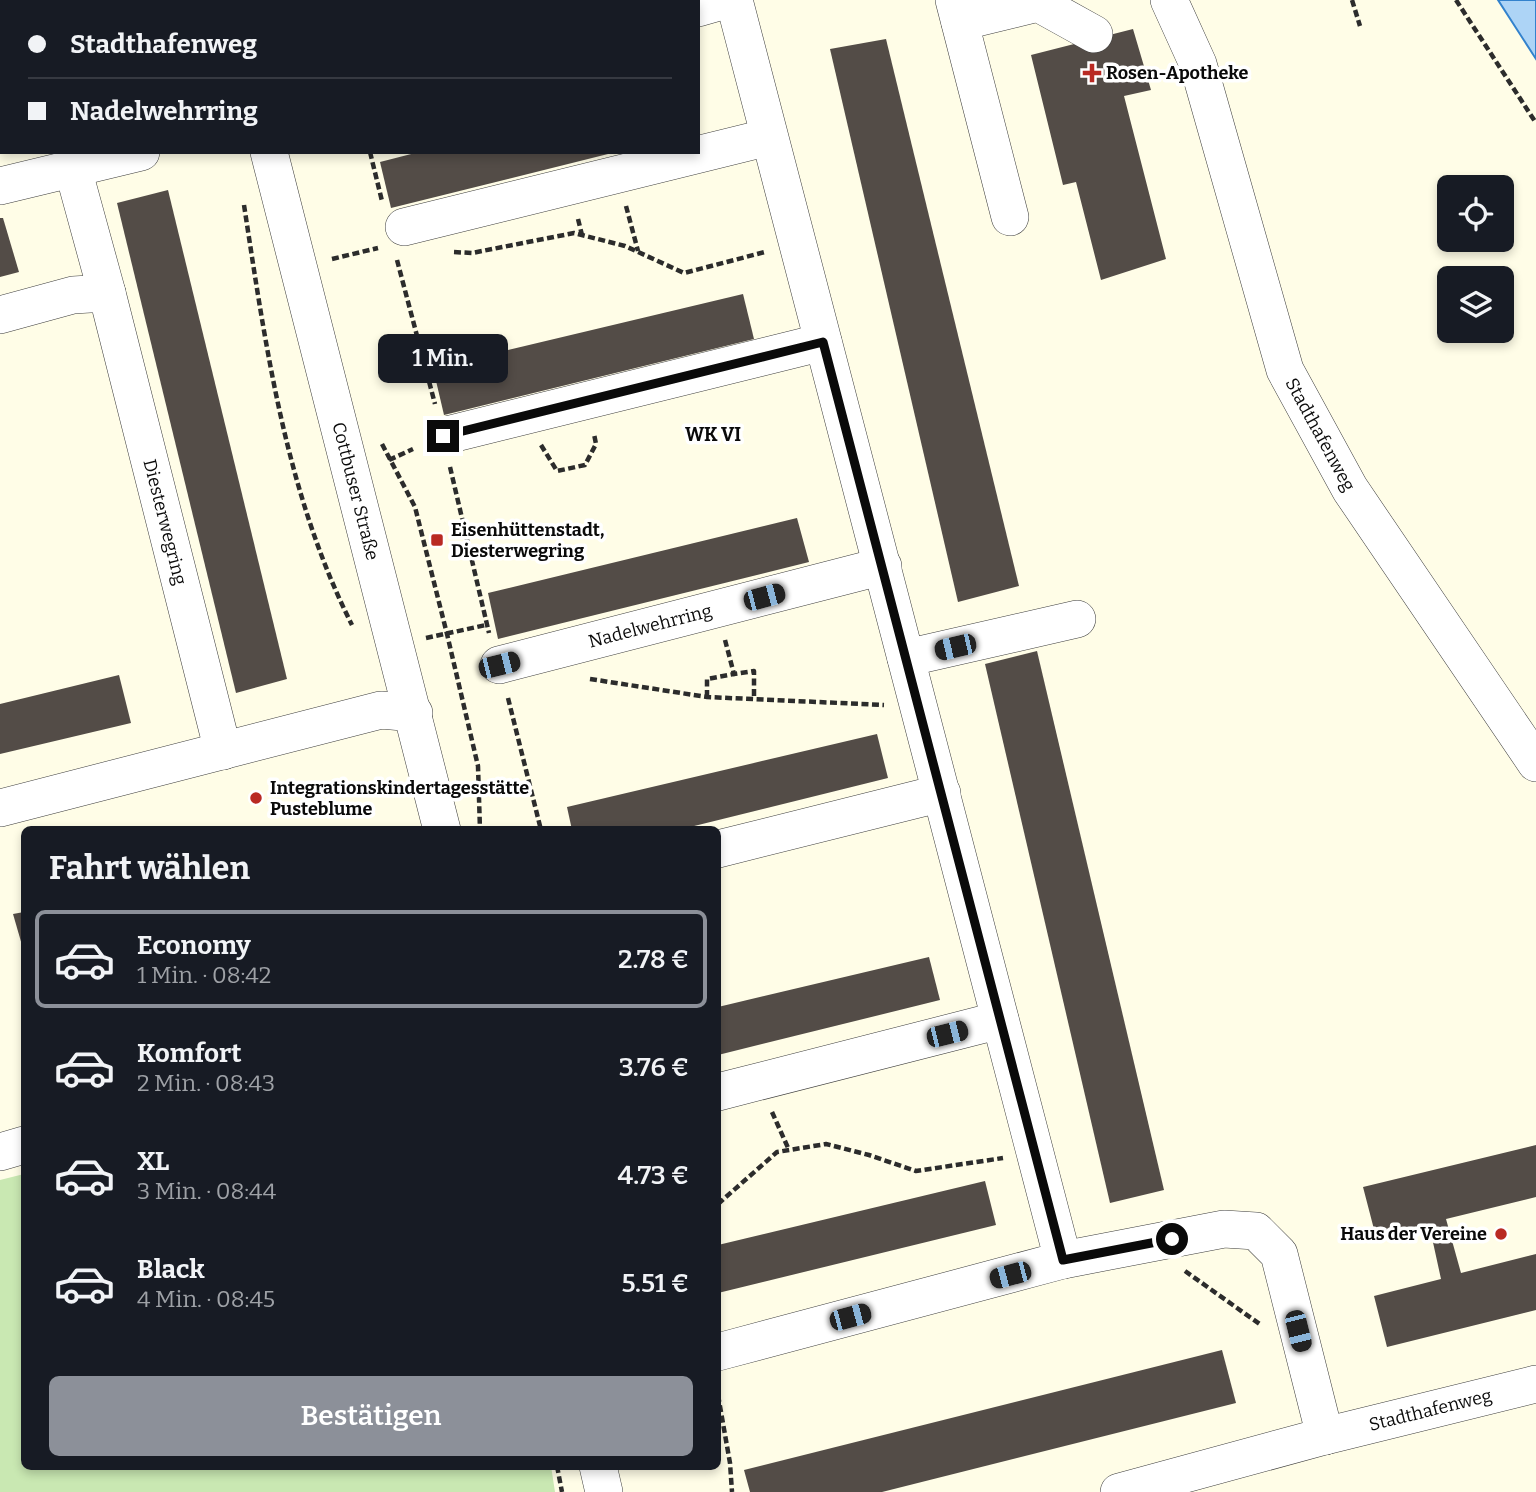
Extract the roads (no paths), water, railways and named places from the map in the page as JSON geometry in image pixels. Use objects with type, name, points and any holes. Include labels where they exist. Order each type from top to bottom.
[{"type":"street","points":[[700,7],[726,0]]},
{"type":"street","points":[[734,0],[1063,1260]]},
{"type":"street","name":"Stadthafenweg","points":[[1169,0],[1198,64],[1285,370],[1350,489],[1536,764]]},
{"type":"street","points":[[1010,217],[957,11],[1038,3],[1094,34]]},
{"type":"street","points":[[700,154],[769,137]]},
{"type":"street","points":[[0,186],[133,154]]},
{"type":"street","name":"Cottbuser Straße","points":[[270,154],[441,826]]},
{"type":"street","points":[[393,225],[700,154]]},
{"type":"street","name":"Diesterwegring","points":[[73,169],[223,751]]},
{"type":"street","points":[[0,314],[73,295],[107,293]]},
{"type":"street","points":[[443,436],[525,418],[823,342]]},
{"type":"street","name":"Nadelwehrring","points":[[499,665],[883,566]]},
{"type":"street","points":[[906,658],[1077,619]]},
{"type":"street","points":[[0,808],[381,710],[414,713]]},
{"type":"street","points":[[721,848],[942,793]]},
{"type":"street","points":[[721,1091],[1000,1020]]},
{"type":"street","points":[[0,1152],[21,1146]]},
{"type":"street","points":[[721,1351],[1063,1260],[1224,1229],[1256,1231],[1279,1254],[1325,1436]]},
{"type":"street","name":"Stadthafenweg","points":[[1119,1492],[1325,1436],[1536,1384]]},
{"type":"street","points":[[599,1470],[604,1492]]},
{"type":"water","points":[[1498,0],[1536,0],[1536,59]]},
{"type":"place","name":"Rosen-Apotheke","points":[[1092,73]]},
{"type":"place","name":"Eisenhüttenstadt, Diesterwegring","points":[[437,540]]},
{"type":"place","name":"Integrationskindertagesstätte Pusteblume","points":[[256,798]]},
{"type":"place","name":"Haus der Vereine","points":[[1501,1234]]},
{"type":"district","name":"WK VI","points":[[713,434]]}]
